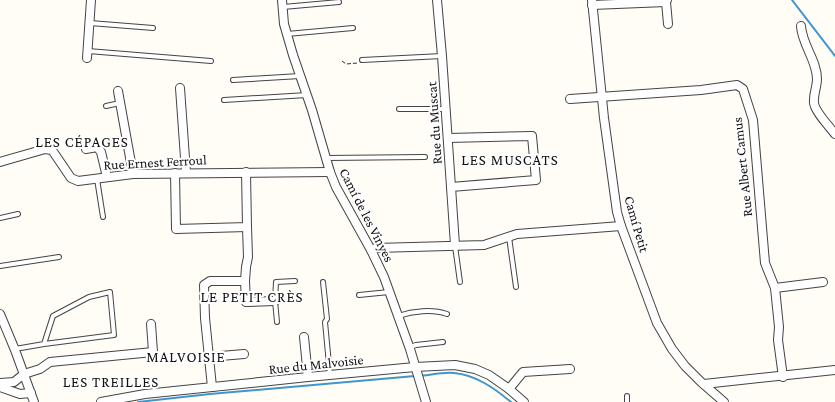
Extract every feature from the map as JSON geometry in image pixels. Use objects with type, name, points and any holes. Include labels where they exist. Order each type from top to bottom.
[{"type":"street","points":[[87,55],[91,0]]},
{"type":"street","name":"Rue du Muscat","points":[[437,0],[446,108],[454,245]]},
{"type":"street","points":[[592,3],[666,1],[668,24]]},
{"type":"street","name":"Camí Petit","points":[[592,3],[604,118],[617,212],[621,226],[657,323],[672,349],[700,382],[724,402]]},
{"type":"street","name":"Camí de les Vinyes","points":[[282,4],[287,34],[330,172],[348,210],[371,250],[384,277],[409,347],[426,402]]},
{"type":"street","points":[[801,26],[802,36],[814,66],[817,79],[814,93],[814,104],[835,134]]},
{"type":"street","name":"Rue Albert Camus","points":[[570,99],[701,90],[738,85],[743,89],[753,120],[765,262],[775,288],[779,327],[778,340],[783,376]]},
{"type":"street","points":[[180,88],[186,172]]},
{"type":"street","points":[[118,91],[133,174]]},
{"type":"street","points":[[448,138],[532,136],[536,180],[451,187]]},
{"type":"street","points":[[86,149],[97,147],[100,152],[106,177]]},
{"type":"street","name":"Rue Ernest Ferroul","points":[[0,162],[45,149],[52,150],[71,178],[78,182],[96,178],[133,174],[186,172],[330,172]]},
{"type":"street","points":[[246,172],[248,257],[245,281],[246,302],[275,301]]},
{"type":"street","points":[[175,173],[176,229],[247,227]]},
{"type":"street","points":[[371,250],[376,248],[484,245],[508,237],[534,232],[621,226]]},
{"type":"street","points":[[212,387],[205,318],[204,285],[210,281],[245,281]]},
{"type":"street","points":[[775,288],[823,282]]},
{"type":"street","points":[[0,314],[34,402]]},
{"type":"street","points":[[0,383],[14,382],[24,374],[40,369],[50,362],[153,352],[151,324]]},
{"type":"street","points":[[304,337],[308,377]]},
{"type":"street","points":[[209,357],[244,354]]},
{"type":"street","name":"Rue du Malvoisie","points":[[101,402],[145,394],[308,377],[417,373],[455,365],[475,369],[489,375],[524,402]]},
{"type":"street","points":[[509,389],[523,372],[570,369]]},
{"type":"street","points":[[704,384],[835,370]]},
{"type":"street","points":[[0,387],[20,394],[31,393]]},
{"type":"lane","points":[[282,4],[339,2]]},
{"type":"lane","points":[[90,23],[153,28]]},
{"type":"lane","points":[[287,34],[353,28]]},
{"type":"lane","points":[[87,55],[211,61]]},
{"type":"lane","points":[[362,60],[442,56]]},
{"type":"lane","points":[[233,80],[300,76]]},
{"type":"lane","points":[[224,100],[307,95]]},
{"type":"lane","points":[[106,106],[120,103]]},
{"type":"lane","points":[[399,109],[446,108]]},
{"type":"lane","points":[[326,158],[425,157]]},
{"type":"lane","points":[[96,178],[103,217]]},
{"type":"lane","points":[[0,218],[18,214]]},
{"type":"lane","points":[[508,237],[516,287]]},
{"type":"lane","points":[[454,245],[460,282]]},
{"type":"lane","points":[[0,265],[58,257]]},
{"type":"lane","points":[[277,322],[275,301],[276,282],[295,280]]},
{"type":"lane","points":[[323,282],[330,375]]},
{"type":"lane","points":[[15,350],[44,344],[114,336],[110,292],[88,297],[53,316],[44,344]]},
{"type":"lane","points":[[359,295],[390,292]]},
{"type":"lane","points":[[398,316],[406,313],[438,311],[447,314]]},
{"type":"lane","points":[[409,347],[443,342]]},
{"type":"lane","points":[[627,396],[628,402]]},
{"type":"path","points":[[342,61],[346,64],[360,63],[362,60]]},
{"type":"waterway","points":[[792,0],[835,56]]},
{"type":"waterway","points":[[419,376],[441,373],[470,376],[491,387],[511,402]]},
{"type":"waterway","points":[[138,402],[210,394],[415,376]]},
{"type":"district","name":"LES CÉPAGES","points":[[82,142]]},
{"type":"district","name":"LES MUSCATS","points":[[510,160]]},
{"type":"district","name":"LE PETIT CRÈS","points":[[252,297]]},
{"type":"district","name":"MALVOISIE","points":[[186,357]]},
{"type":"district","name":"LES TREILLES","points":[[111,382]]}]
